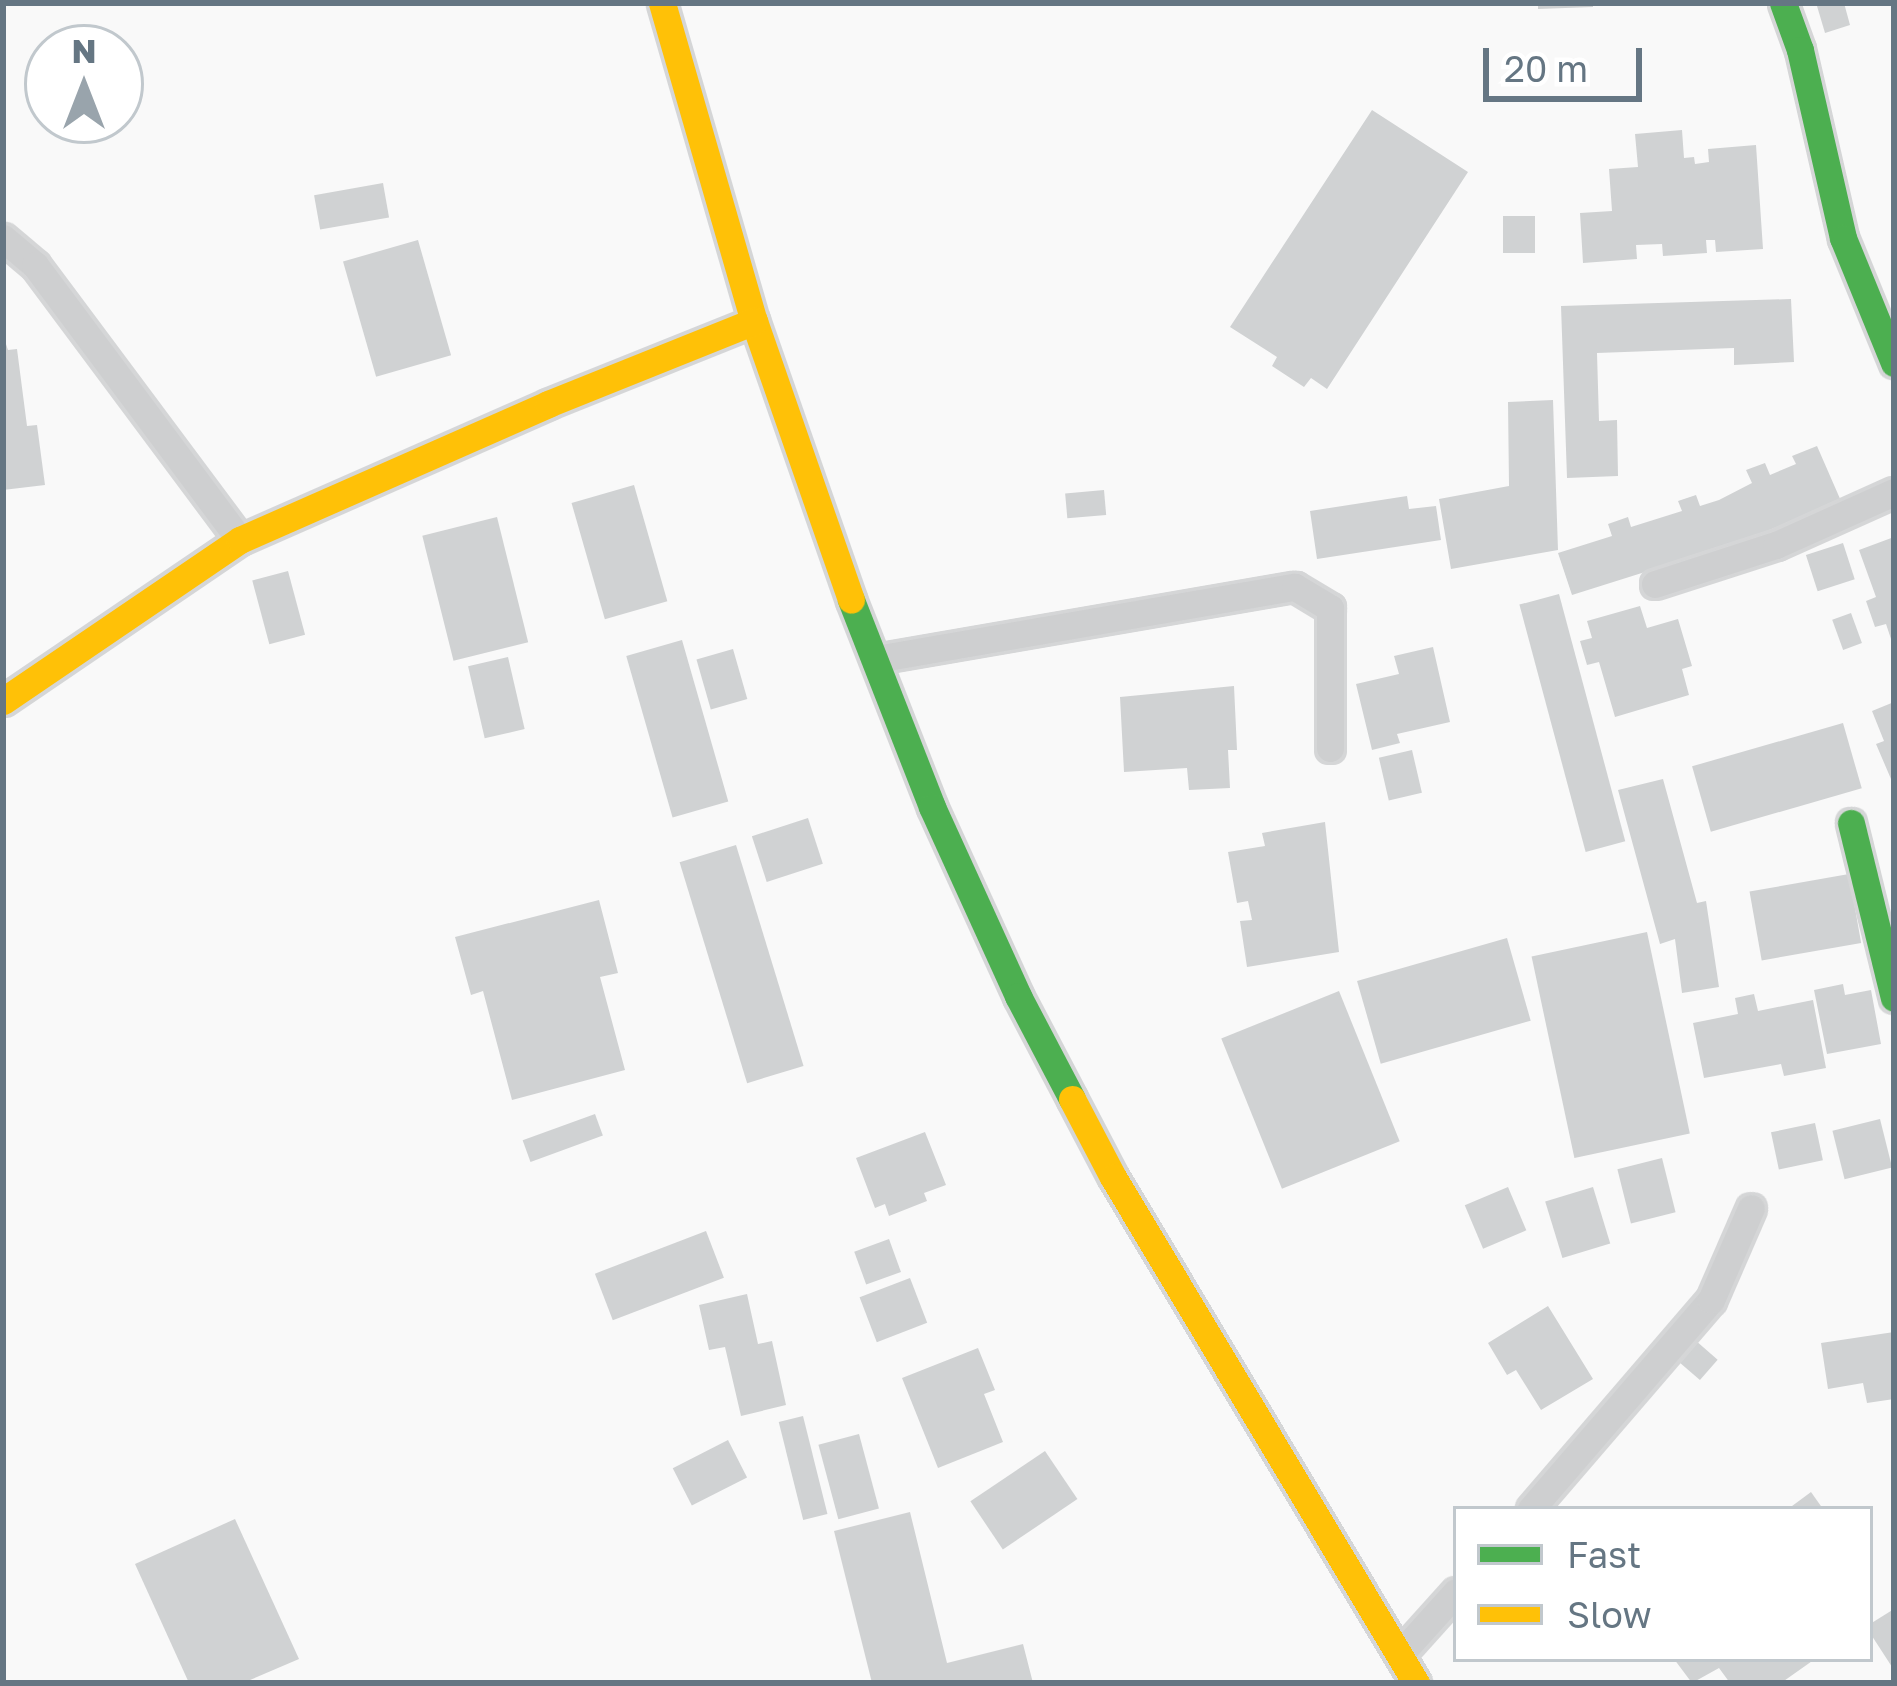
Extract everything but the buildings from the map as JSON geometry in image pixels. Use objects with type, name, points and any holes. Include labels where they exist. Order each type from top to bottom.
[{"type":"main road","points":[[662,3],[754,321],[872,660],[1018,996],[1113,1178],[1416,1683]]},
{"type":"main road","points":[[1783,3],[1800,50],[1844,238],[1894,363]]},
{"type":"main road","points":[[3,701],[240,540],[754,321]]},
{"type":"main road","points":[[1851,823],[1894,998]]},
{"type":"lane","points":[[3,238],[35,265],[240,540]]},
{"type":"lane","points":[[1655,584],[1776,545],[1894,492]]},
{"type":"lane","points":[[872,660],[1295,587],[1330,608],[1330,748]]},
{"type":"lane","points":[[1534,1506],[1711,1300],[1751,1208]]},
{"type":"lane","points":[[1398,1656],[1453,1595]]},
{"type":"traffic: fast","points":[[1783,3],[1800,50],[1843,238],[1894,363]]},
{"type":"traffic: fast","points":[[851,600],[932,807],[1018,996],[1072,1099]]},
{"type":"traffic: fast","points":[[1851,823],[1894,998]]},
{"type":"traffic: slow","points":[[662,3],[754,321],[851,600]]},
{"type":"traffic: slow","points":[[3,701],[240,540],[548,404],[754,321]]},
{"type":"traffic: slow","points":[[1072,1099],[1113,1177],[1416,1683]]}]
